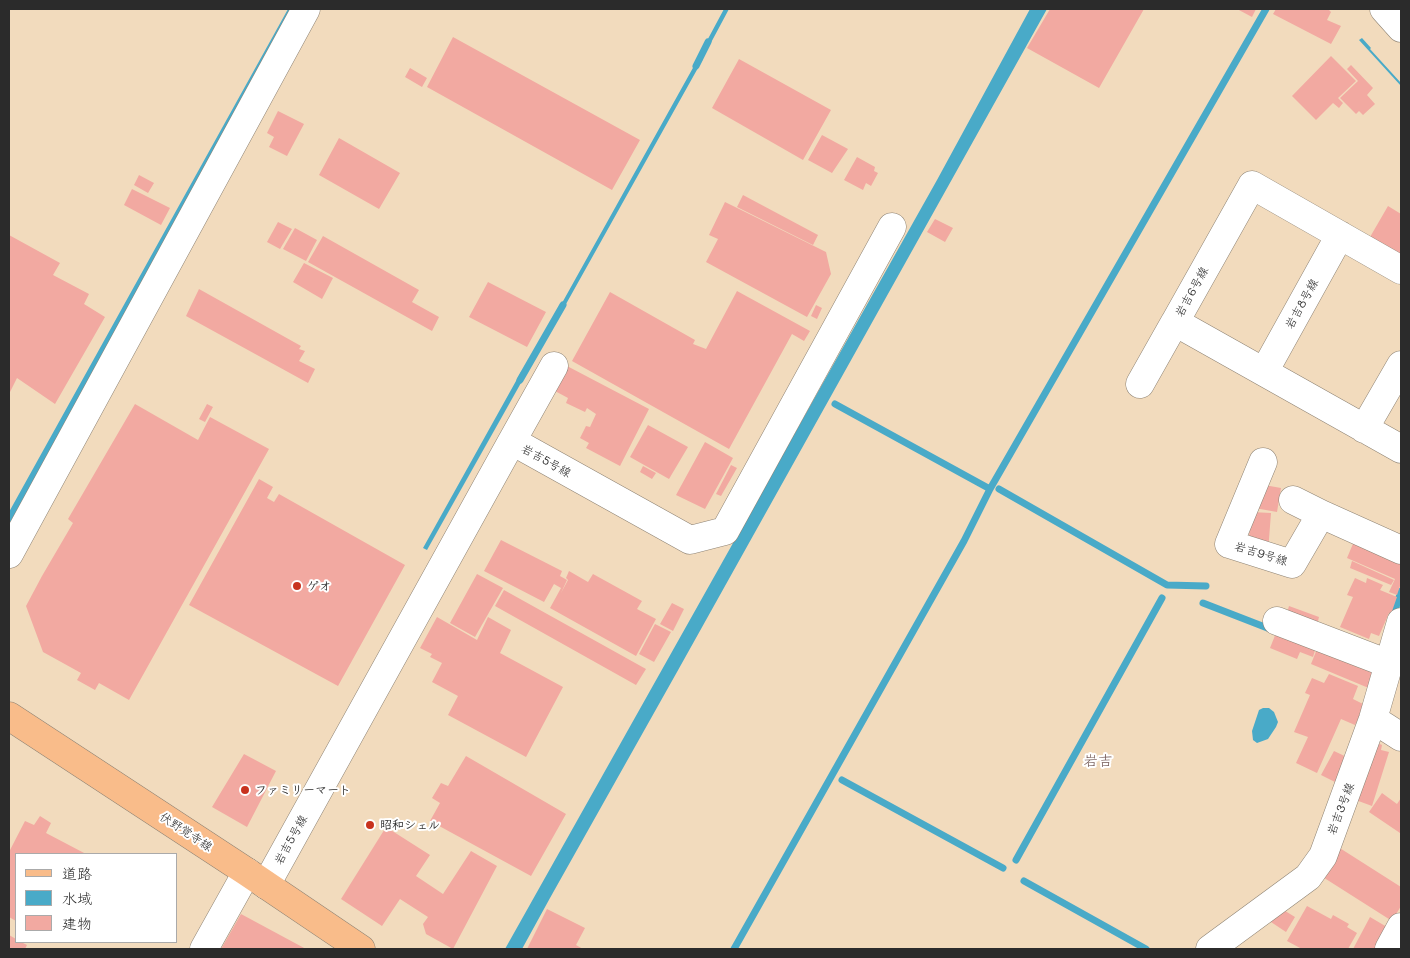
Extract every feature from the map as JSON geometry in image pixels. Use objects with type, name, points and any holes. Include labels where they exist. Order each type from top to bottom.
[{"type":"main road","name":"伏野覚寺線","points":[[9,716],[257,878],[361,949]]},
{"type":"street","points":[[9,554],[306,9]]},
{"type":"street","points":[[1384,9],[1401,28]]},
{"type":"street","name":"岩吉6号線","points":[[1401,270],[1252,185],[1176,322],[1401,449]]},
{"type":"street","name":"岩吉5号線","points":[[204,949],[257,878],[512,442],[690,540],[725,531],[892,227]]},
{"type":"street","name":"岩吉8号線","points":[[1264,372],[1340,235]]},
{"type":"street","points":[[1140,384],[1176,322]]},
{"type":"street","points":[[512,442],[554,366]]},
{"type":"street","points":[[1364,428],[1401,366]]},
{"type":"street","name":"岩吉9号線","points":[[1263,462],[1229,544],[1292,564],[1321,514]]},
{"type":"street","points":[[1293,500],[1401,550]]},
{"type":"street","points":[[1277,622],[1389,664]]},
{"type":"street","name":"岩吉3号線","points":[[1210,949],[1308,877],[1323,856],[1374,719],[1401,622]]},
{"type":"street","points":[[1374,719],[1401,737]]},
{"type":"street","points":[[1389,949],[1401,927]]},
{"type":"water","points":[[288,9],[297,9],[9,529],[9,512]]},
{"type":"water","points":[[724,9],[729,9],[706,52],[702,50]]},
{"type":"water","points":[[1030,9],[1047,9],[522,949],[505,949],[937,180]]},
{"type":"water","points":[[1362,38],[1401,83],[1401,86],[1359,40]]},
{"type":"water","points":[[699,57],[703,59],[561,313],[557,312]]},
{"type":"water","points":[[521,372],[526,374],[427,550],[423,548]]},
{"type":"water","points":[[1269,708],[1274,712],[1278,722],[1268,739],[1257,743],[1253,740],[1252,731],[1259,710]]},
{"type":"building","points":[[1050,9],[1144,9],[1099,88],[1027,48]]},
{"type":"building","points":[[1237,9],[1256,9],[1252,17]]},
{"type":"building","points":[[1276,9],[1328,9],[1331,12],[1327,20],[1341,26],[1331,44],[1273,14]]},
{"type":"building","points":[[453,37],[640,140],[612,190],[427,87]]},
{"type":"building","points":[[1331,56],[1356,81],[1338,98],[1343,103],[1339,108],[1333,103],[1316,120],[1292,96]]},
{"type":"building","points":[[739,59],[831,110],[803,160],[712,108]]},
{"type":"building","points":[[1351,65],[1373,88],[1367,95],[1375,104],[1363,115],[1359,111],[1356,114],[1340,98],[1358,81],[1347,69]]},
{"type":"building","points":[[410,68],[427,78],[422,87],[405,77]]},
{"type":"building","points":[[278,111],[304,124],[287,156],[269,147],[274,137],[267,133]]},
{"type":"building","points":[[822,135],[848,149],[832,173],[808,160]]},
{"type":"building","points":[[339,138],[400,173],[379,209],[319,175]]},
{"type":"building","points":[[857,157],[875,167],[874,171],[878,173],[871,186],[866,183],[863,190],[844,180]]},
{"type":"building","points":[[139,175],[154,183],[148,193],[134,185]]},
{"type":"building","points":[[132,189],[170,208],[161,225],[124,205]]},
{"type":"building","points":[[743,195],[818,235],[813,245],[737,207]]},
{"type":"building","points":[[725,202],[826,252],[831,274],[807,317],[706,262],[718,239],[709,235]]},
{"type":"building","points":[[1388,206],[1401,214],[1401,264],[1366,244]]},
{"type":"building","points":[[935,219],[953,228],[945,242],[927,232]]},
{"type":"building","points":[[278,222],[292,229],[280,249],[267,242]]},
{"type":"building","points":[[295,228],[317,240],[306,261],[283,249]]},
{"type":"building","points":[[9,235],[60,263],[53,275],[89,294],[84,304],[105,317],[55,404],[17,378],[9,394]]},
{"type":"building","points":[[323,236],[419,290],[412,302],[439,317],[432,331],[308,262]]},
{"type":"building","points":[[304,263],[333,278],[322,299],[293,282]]},
{"type":"building","points":[[488,282],[546,312],[527,347],[469,317]]},
{"type":"building","points":[[199,289],[301,346],[299,349],[305,351],[299,361],[315,369],[308,383],[186,316]]},
{"type":"building","points":[[737,291],[810,331],[804,341],[792,334],[729,449],[572,361],[610,292],[695,340],[693,344],[706,349]]},
{"type":"building","points":[[816,305],[822,308],[817,319],[811,316]]},
{"type":"building","points":[[567,366],[649,409],[620,466],[586,448],[589,443],[580,438],[586,426],[590,427],[596,414],[587,408],[585,412],[566,403],[568,398],[555,391]]},
{"type":"building","points":[[135,404],[198,440],[210,417],[269,449],[129,700],[99,683],[95,690],[77,680],[81,673],[43,652],[26,606],[73,523],[68,519]]},
{"type":"building","points":[[207,404],[213,407],[205,422],[199,419]]},
{"type":"building","points":[[648,425],[688,447],[669,479],[630,457]]},
{"type":"building","points":[[705,442],[733,458],[705,509],[676,495]]},
{"type":"building","points":[[731,465],[737,468],[721,496],[716,494]]},
{"type":"building","points":[[643,466],[656,473],[652,479],[640,472]]},
{"type":"building","points":[[259,479],[273,487],[267,498],[274,502],[279,494],[405,565],[338,686],[189,605]]},
{"type":"building","points":[[1253,483],[1281,488],[1277,512],[1249,507]]},
{"type":"building","points":[[1251,512],[1271,513],[1268,552],[1248,550]]},
{"type":"building","points":[[1355,539],[1401,564],[1401,583],[1397,595],[1389,592],[1395,579],[1347,558]]},
{"type":"building","points":[[501,540],[562,571],[560,576],[567,580],[561,593],[568,580],[566,578],[569,571],[588,582],[593,574],[642,601],[637,609],[656,619],[636,656],[550,608],[561,588],[554,584],[544,602],[484,571]]},
{"type":"building","points":[[1352,561],[1394,580],[1391,585],[1350,568]]},
{"type":"building","points":[[477,574],[503,588],[475,637],[450,623]]},
{"type":"building","points":[[1355,578],[1366,583],[1367,578],[1383,585],[1380,590],[1397,597],[1391,614],[1389,613],[1379,636],[1371,633],[1369,639],[1340,627],[1353,597],[1347,595]]},
{"type":"building","points":[[504,590],[646,669],[636,685],[495,606]]},
{"type":"building","points":[[672,603],[684,609],[673,631],[660,624]]},
{"type":"building","points":[[1289,606],[1319,617],[1317,625],[1287,613]]},
{"type":"building","points":[[437,617],[477,640],[488,617],[511,630],[500,653],[563,687],[526,757],[448,715],[458,696],[432,682],[442,663],[430,657],[432,654],[420,648]]},
{"type":"building","points":[[655,624],[671,632],[654,662],[639,654]]},
{"type":"building","points":[[1278,628],[1317,644],[1313,657],[1300,652],[1297,659],[1270,648]]},
{"type":"building","points":[[1319,644],[1380,669],[1371,689],[1311,664]]},
{"type":"building","points":[[1329,674],[1358,686],[1353,699],[1365,705],[1355,725],[1341,719],[1317,773],[1296,763],[1308,737],[1294,732],[1310,695],[1305,693],[1312,678],[1324,683]]},
{"type":"building","points":[[1373,741],[1382,745],[1381,750],[1389,752],[1372,806],[1353,799]]},
{"type":"building","points":[[1334,751],[1353,760],[1341,785],[1321,775]]},
{"type":"building","points":[[244,754],[276,771],[247,827],[212,807]]},
{"type":"building","points":[[466,756],[566,814],[531,876],[430,821],[440,803],[432,798],[441,783],[448,786]]},
{"type":"building","points":[[1382,793],[1397,804],[1401,798],[1400,833],[1369,812]]},
{"type":"building","points":[[40,816],[51,823],[46,833],[84,853],[15,853],[15,920],[9,917],[9,852],[25,821],[34,825]]},
{"type":"building","points":[[386,827],[430,855],[416,876],[443,894],[471,851],[497,866],[453,949],[426,934],[423,924],[428,917],[400,899],[382,926],[341,899]]},
{"type":"building","points":[[1335,845],[1401,887],[1401,906],[1392,921],[1318,874]]},
{"type":"building","points":[[1277,906],[1295,917],[1286,932],[1268,920]]},
{"type":"building","points":[[1307,906],[1331,919],[1333,915],[1349,924],[1347,927],[1357,933],[1348,949],[1302,949],[1287,941]]},
{"type":"building","points":[[547,909],[585,928],[576,945],[583,949],[527,949]]},
{"type":"building","points":[[241,914],[306,949],[221,949]]},
{"type":"building","points":[[1370,917],[1392,930],[1380,949],[1353,949]]},
{"type":"building","points":[[9,935],[15,938],[15,943],[27,945],[25,949],[9,949]]},
{"type":"waterway","points":[[734,949],[964,541],[990,489],[1266,9]]},
{"type":"waterway","points":[[696,66],[708,42]]},
{"type":"waterway","points":[[520,380],[563,305]]},
{"type":"waterway","points":[[835,404],[990,489]]},
{"type":"waterway","points":[[999,489],[1167,585],[1206,586]]},
{"type":"waterway","points":[[1393,617],[1401,591]]},
{"type":"waterway","points":[[1016,860],[1162,598]]},
{"type":"waterway","points":[[1203,603],[1270,629]]},
{"type":"waterway","points":[[842,780],[1003,868]]},
{"type":"waterway","points":[[1024,881],[1146,949]]},
{"type":"place","name":"ゲオ","points":[[297,586]]},
{"type":"place","name":"ファミリーマート","points":[[245,790]]},
{"type":"place","name":"昭和シェル","points":[[370,825]]},
{"type":"district","name":"岩吉","points":[[1098,761]]}]
